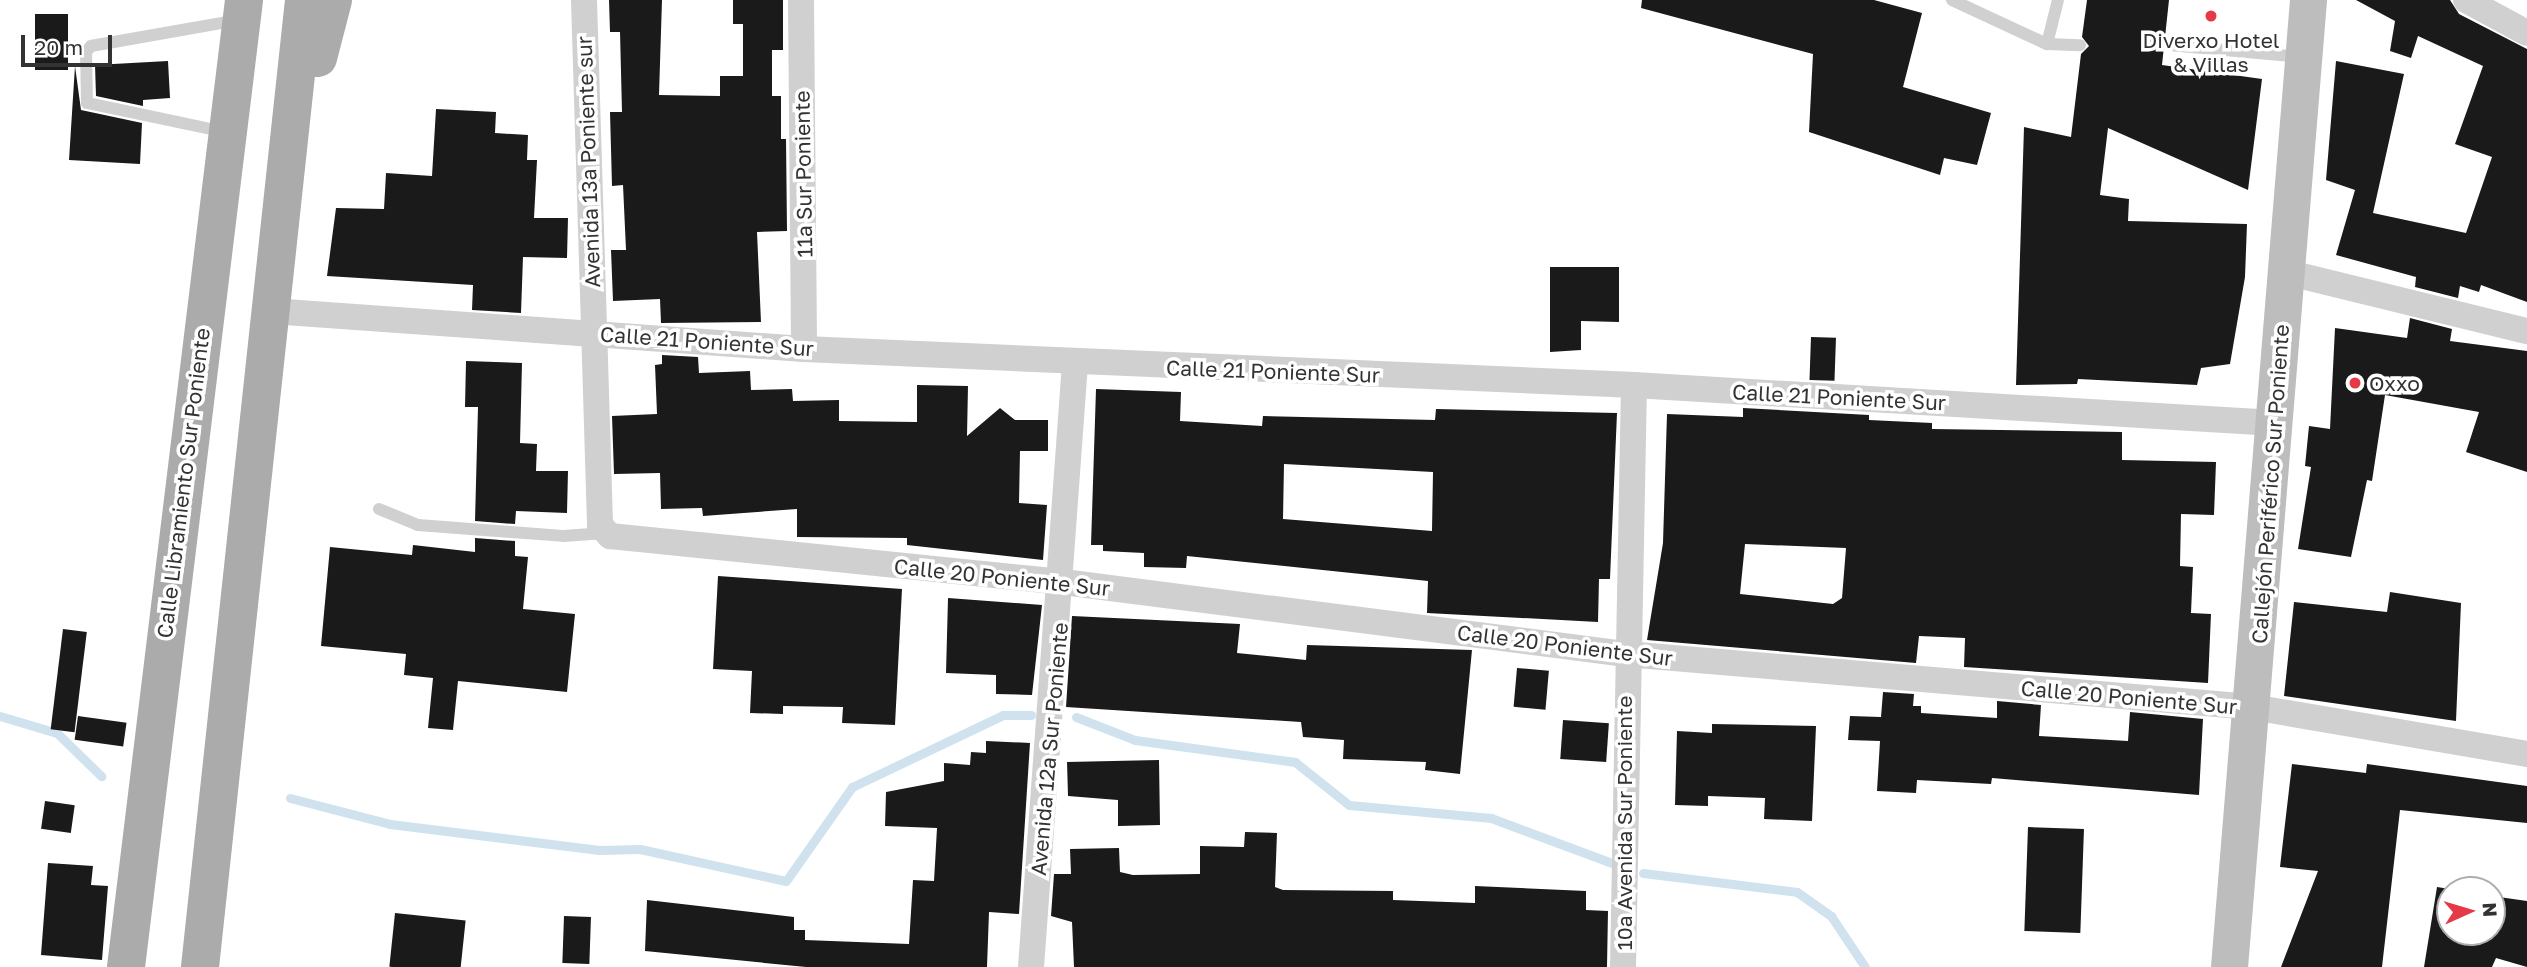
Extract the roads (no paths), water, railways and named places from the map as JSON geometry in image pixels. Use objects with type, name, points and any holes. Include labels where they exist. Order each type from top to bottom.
[{"type":"main road","points":[[200,967],[304,0]]},
{"type":"main road","points":[[272,297],[333,0]]},
{"type":"main road","name":"Callejón Periférico Sur Poniente","points":[[2229,967],[2308,0]]},
{"type":"main road","name":"Calle Libramiento Sur Poniente","points":[[126,967],[225,132],[243,10]]},
{"type":"street","name":"Avenida 13a Poniente sur","points":[[584,0],[593,332],[602,533]]},
{"type":"street","name":"11a Sur Poniente","points":[[801,0],[804,349]]},
{"type":"street","points":[[2466,0],[2527,33]]},
{"type":"street","points":[[2286,272],[2527,331]]},
{"type":"street","name":"Calle 21 Poniente Sur","points":[[272,297],[593,332],[804,349],[1075,363],[1634,385],[2275,423]]},
{"type":"street","name":"Avenida 12a Sur Poniente","points":[[1031,967],[1063,582],[1075,363]]},
{"type":"street","name":"10a Avenida Sur Poniente","points":[[1623,967],[1626,654],[1634,385]]},
{"type":"street","name":"Calle 20 Poniente Sur","points":[[602,533],[1063,582],[1626,654],[2252,707],[2527,754]]},
{"type":"lane","points":[[1952,0],[2048,44],[2080,45]]},
{"type":"lane","points":[[2048,44],[2058,0]]},
{"type":"lane","points":[[225,132],[87,103],[86,52],[91,46],[243,10]]},
{"type":"lane","points":[[2169,45],[2303,57]]},
{"type":"lane","points":[[379,509],[418,525],[563,536],[602,533]]},
{"type":"waterway","points":[[290,798],[390,824],[599,850],[640,849],[786,881],[852,787],[1003,715],[1031,715]]},
{"type":"waterway","points":[[0,716],[57,733],[101,776]]},
{"type":"waterway","points":[[1076,717],[1135,740],[1295,762],[1349,805],[1491,818],[1612,863]]},
{"type":"waterway","points":[[1643,873],[1797,892],[1831,916],[1865,967]]},
{"type":"place","name":"Diverxo Hotel & Villas","points":[[2211,16]]},
{"type":"place","name":"Oxxo","points":[[2355,383]]}]
